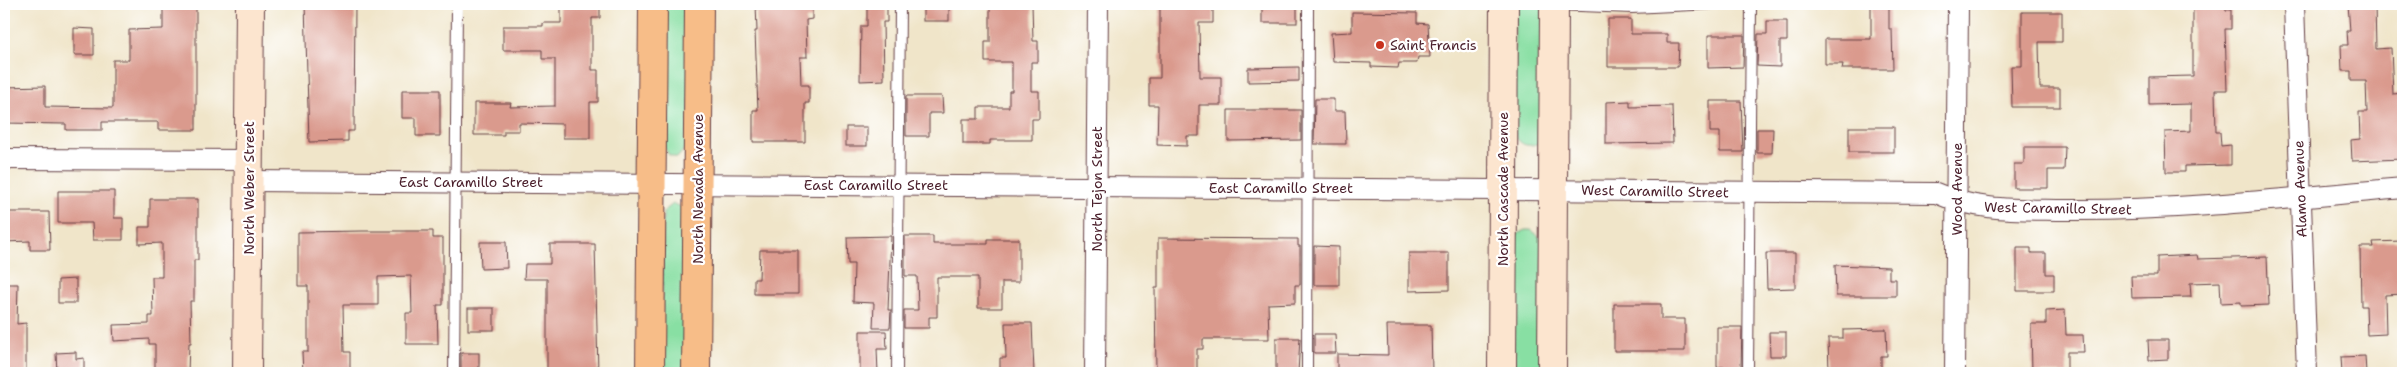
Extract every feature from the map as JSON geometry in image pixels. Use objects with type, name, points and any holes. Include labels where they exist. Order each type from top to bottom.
[{"type":"main road","name":"North Weber Street","points":[[248,373],[250,4]]},
{"type":"main road","points":[[650,373],[653,4]]},
{"type":"main road","name":"North Nevada Avenue","points":[[696,373],[699,4]]},
{"type":"main road","name":"North Cascade Avenue","points":[[1502,373],[1504,4]]},
{"type":"main road","points":[[1552,373],[1554,4]]},
{"type":"street","name":"North Tejon Street","points":[[1095,373],[1098,4]]},
{"type":"street","name":"Wood Avenue","points":[[1955,373],[1958,4]]},
{"type":"street","name":"Alamo Avenue","points":[[2294,4],[2307,373]]},
{"type":"street","name":"East Caramillo Street","points":[[4,159],[456,182],[1504,188]]},
{"type":"street","name":"West Caramillo Street","points":[[1504,188],[1750,192],[1936,192],[1957,202],[1988,209],[2130,210],[2300,198],[2403,188]]},
{"type":"lane","points":[[454,373],[457,4]]},
{"type":"lane","points":[[897,373],[900,4]]},
{"type":"lane","points":[[1307,373],[1306,188],[1308,4]]},
{"type":"lane","points":[[1554,4],[1632,8],[1713,4]]},
{"type":"lane","points":[[1748,373],[1751,4]]},
{"type":"green space","points":[[664,4],[690,4],[689,144],[677,158],[669,155],[664,147]]},
{"type":"green space","points":[[1515,4],[1545,4],[1541,142],[1532,145],[1525,145],[1519,141],[1514,133]]},
{"type":"green space","points":[[673,204],[686,208],[688,373],[662,373],[663,212]]},
{"type":"green space","points":[[1525,230],[1531,230],[1543,239],[1542,373],[1512,373],[1514,243],[1517,234]]},
{"type":"building","points":[[163,4],[196,4],[196,130],[158,130],[158,122],[102,122],[102,130],[66,130],[66,124],[4,123],[4,87],[45,86],[45,107],[113,108],[113,60],[129,60],[129,30],[163,29]]},
{"type":"building","points":[[305,4],[355,4],[354,131],[348,131],[348,141],[309,142]]},
{"type":"building","points":[[561,4],[600,4],[600,18],[592,18],[592,70],[598,70],[598,102],[590,102],[590,138],[563,138],[563,124],[519,123],[519,131],[504,131],[504,135],[474,135],[474,103],[511,103],[510,107],[555,106],[555,59],[542,59],[542,50],[503,50],[503,26],[543,26],[543,23],[561,23]]},
{"type":"building","points":[[756,4],[812,4],[812,19],[806,20],[807,57],[800,57],[801,85],[809,85],[809,103],[805,103],[805,142],[753,142],[753,110],[758,110],[755,31],[757,31]]},
{"type":"building","points":[[867,4],[887,4],[887,22],[883,22],[884,80],[860,81],[861,26],[867,26]]},
{"type":"building","points":[[923,4],[949,4],[949,21],[923,21]]},
{"type":"building","points":[[990,4],[1032,4],[1033,41],[1038,41],[1038,62],[1031,62],[1031,91],[1039,91],[1039,119],[1032,119],[1032,140],[990,140],[990,144],[963,144],[963,119],[978,119],[978,107],[1009,107],[1009,91],[1012,91],[1012,62],[985,62],[985,42],[990,42]]},
{"type":"building","points":[[1160,4],[1213,4],[1213,23],[1199,23],[1200,77],[1221,77],[1221,105],[1199,105],[1199,136],[1187,136],[1187,146],[1157,145],[1158,105],[1149,105],[1149,78],[1160,78]]},
{"type":"building","points":[[1262,4],[1297,4],[1297,23],[1262,23]]},
{"type":"building","points":[[1871,4],[1889,4],[1889,29],[1892,29],[1893,69],[1842,69],[1843,64],[1825,64],[1825,39],[1871,39]]},
{"type":"building","points":[[2193,4],[2225,4],[2226,10],[2231,10],[2231,29],[2225,29],[2227,90],[2215,90],[2216,132],[2220,132],[2221,146],[2231,145],[2231,165],[2185,166],[2185,172],[2166,172],[2165,132],[2191,131],[2191,104],[2149,105],[2149,77],[2193,76]]},
{"type":"building","points":[[2348,4],[2375,4],[2376,49],[2391,48],[2393,94],[2403,93],[2403,159],[2352,161],[2351,140],[2360,139],[2359,112],[2367,112],[2366,81],[2351,81],[2351,71],[2342,71],[2341,45],[2348,45],[2347,31],[2350,31]]},
{"type":"building","name":"Saint Francis","points":[[1352,12],[1417,13],[1417,23],[1428,24],[1430,57],[1418,57],[1417,63],[1399,63],[1398,68],[1371,67],[1371,63],[1333,62],[1331,33],[1352,32]]},
{"type":"building","points":[[2022,12],[2062,12],[2062,42],[2039,42],[2040,88],[2060,88],[2060,107],[2012,107],[2011,66],[2022,66]]},
{"type":"building","points":[[1608,19],[1631,19],[1631,34],[1667,34],[1667,43],[1679,43],[1678,67],[1608,67]]},
{"type":"building","points":[[1767,21],[1787,21],[1787,41],[1780,41],[1780,67],[1757,66],[1758,34],[1767,34]]},
{"type":"building","points":[[74,28],[94,29],[94,55],[74,55]]},
{"type":"building","points":[[1708,35],[1744,35],[1743,67],[1708,68]]},
{"type":"building","points":[[1299,67],[1299,81],[1248,82],[1248,68]]},
{"type":"building","points":[[402,90],[440,90],[440,136],[416,136],[416,118],[402,118]]},
{"type":"building","points":[[906,96],[942,96],[943,113],[929,113],[929,136],[906,136]]},
{"type":"building","points":[[1315,99],[1334,99],[1334,111],[1345,111],[1346,144],[1314,144]]},
{"type":"building","points":[[1630,101],[1630,107],[1672,106],[1673,143],[1606,144],[1606,102]]},
{"type":"building","points":[[1710,101],[1741,101],[1743,152],[1720,152],[1720,132],[1710,132]]},
{"type":"building","points":[[1228,110],[1301,110],[1301,140],[1228,141]]},
{"type":"building","points":[[846,127],[867,127],[867,146],[846,146]]},
{"type":"building","points":[[1849,127],[1894,127],[1894,152],[1849,152]]},
{"type":"building","points":[[1757,129],[1773,129],[1772,153],[1757,153]]},
{"type":"building","points":[[2024,147],[2065,147],[2064,170],[2048,170],[2048,188],[2014,188],[2014,164],[2024,164]]},
{"type":"building","points":[[58,191],[114,191],[114,218],[123,218],[123,240],[93,240],[92,223],[58,223]]},
{"type":"building","points":[[150,199],[198,199],[198,260],[194,260],[194,301],[190,301],[191,343],[189,343],[188,373],[155,373],[155,344],[149,344],[149,339],[114,341],[113,325],[149,324],[149,316],[153,316],[152,277],[162,277],[162,243],[139,244],[139,227],[150,227]]},
{"type":"building","points":[[4,212],[49,212],[50,250],[30,250],[30,241],[4,242]]},
{"type":"building","points":[[433,231],[433,238],[443,238],[443,305],[437,305],[438,344],[406,344],[406,313],[412,313],[411,276],[378,277],[378,305],[343,305],[344,352],[350,352],[350,373],[303,373],[302,352],[308,352],[308,286],[298,286],[298,232]]},
{"type":"building","points":[[891,236],[888,310],[891,310],[890,328],[873,328],[874,303],[853,302],[854,264],[848,264],[847,237]]},
{"type":"building","points":[[905,236],[933,236],[933,244],[988,244],[988,239],[1019,239],[1019,282],[1002,282],[1002,308],[978,308],[978,277],[937,277],[937,317],[929,317],[929,328],[904,328],[904,310],[918,310],[917,276],[905,276]]},
{"type":"building","points":[[1158,238],[1298,239],[1298,246],[1300,246],[1300,285],[1295,285],[1295,303],[1268,304],[1269,339],[1203,339],[1203,349],[1197,349],[1197,373],[1156,373],[1155,288],[1158,288]]},
{"type":"building","points":[[2402,241],[2403,294],[2385,295],[2386,334],[2367,335],[2366,306],[2361,306],[2360,247],[2374,247],[2373,242]]},
{"type":"building","points":[[480,242],[506,242],[507,268],[481,269]]},
{"type":"building","points":[[550,244],[595,244],[598,373],[547,373],[547,279],[524,279],[525,264],[550,264]]},
{"type":"building","points":[[1314,246],[1339,247],[1339,285],[1314,285]]},
{"type":"building","points":[[2017,248],[2031,248],[2031,253],[2046,253],[2046,274],[2054,274],[2054,291],[2017,291]]},
{"type":"building","points":[[760,250],[798,250],[798,294],[754,294],[754,279],[759,279]]},
{"type":"building","points":[[1409,253],[1449,253],[1449,290],[1409,291]]},
{"type":"building","points":[[1766,253],[1795,253],[1795,288],[1767,289]]},
{"type":"building","points":[[2197,255],[2198,259],[2267,257],[2269,305],[2241,306],[2241,302],[2221,303],[2220,282],[2190,283],[2191,297],[2132,298],[2131,276],[2157,276],[2157,257]]},
{"type":"building","points":[[1835,265],[1889,267],[1889,279],[1896,279],[1896,296],[1836,296]]},
{"type":"building","points":[[76,279],[76,303],[58,303],[58,280]]},
{"type":"building","points":[[4,284],[18,284],[17,324],[26,323],[26,373],[4,373]]},
{"type":"building","points":[[1614,304],[1661,304],[1661,319],[1685,319],[1685,351],[1614,351]]},
{"type":"building","points":[[468,308],[494,308],[494,330],[468,330]]},
{"type":"building","points":[[2065,310],[2066,335],[2083,335],[2084,352],[2067,352],[2067,373],[2032,373],[2031,324],[2046,324],[2046,311]]},
{"type":"building","points":[[1005,323],[1032,323],[1034,373],[1000,373],[1000,358],[1006,358]]},
{"type":"building","points":[[1387,325],[1431,325],[1432,373],[1337,372],[1337,354],[1388,355]]},
{"type":"building","points":[[1717,327],[1742,327],[1741,367],[1717,367]]},
{"type":"building","points":[[1886,329],[1887,356],[1881,356],[1881,373],[1829,373],[1828,338],[1843,338],[1843,330]]},
{"type":"building","points":[[860,331],[886,331],[887,349],[877,349],[878,373],[860,373]]},
{"type":"building","points":[[1769,332],[1786,332],[1786,356],[1770,356]]},
{"type":"building","points":[[1314,334],[1335,334],[1336,353],[1314,353]]},
{"type":"building","points":[[1276,338],[1300,338],[1298,373],[1276,373]]},
{"type":"building","points":[[2148,340],[2168,340],[2168,359],[2149,360]]},
{"type":"building","points":[[76,352],[76,359],[84,358],[84,373],[57,373],[56,353]]},
{"type":"building","points":[[461,353],[479,353],[479,373],[461,373]]},
{"type":"building","points":[[2365,356],[2366,373],[2342,373],[2341,357]]},
{"type":"place","name":"Saint Francis","points":[[1380,45]]}]
